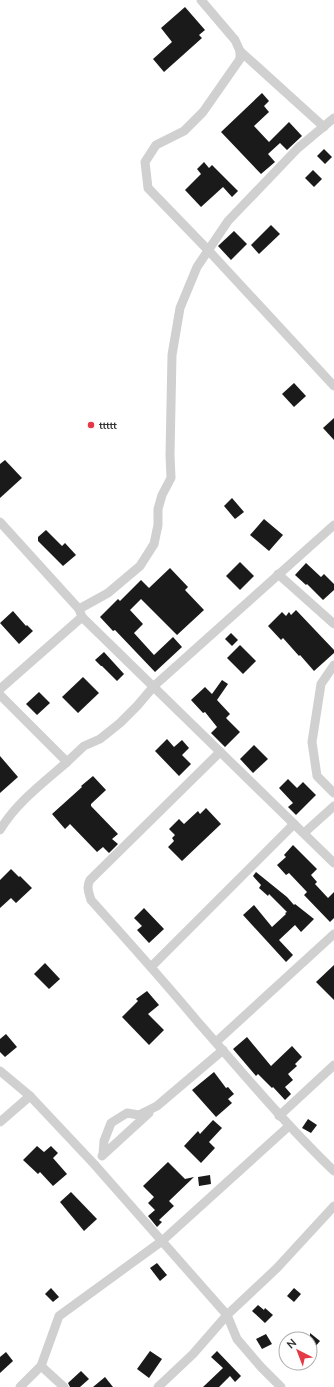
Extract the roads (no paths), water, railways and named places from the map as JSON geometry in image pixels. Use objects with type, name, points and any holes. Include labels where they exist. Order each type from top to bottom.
[{"type":"street","points":[[202,0],[235,40],[240,51],[324,127]]},
{"type":"street","points":[[240,51],[240,59],[204,112],[184,131],[156,145],[145,162],[148,188],[208,250],[334,386]]},
{"type":"street","points":[[0,689],[81,613],[140,566],[154,544],[158,525],[158,509],[162,495],[171,478],[172,355],[180,308],[197,267],[228,221],[298,148],[334,118]]},
{"type":"street","points":[[0,522],[81,613],[334,863]]},
{"type":"street","points":[[0,830],[9,815],[33,791],[84,746],[100,739],[120,723],[154,686],[334,525]]},
{"type":"street","points":[[278,574],[334,624]]},
{"type":"street","points":[[334,665],[321,684],[312,742],[317,776],[334,793]]},
{"type":"street","points":[[0,695],[67,762]]},
{"type":"street","points":[[220,752],[90,880],[88,884],[88,891],[91,900],[151,967],[279,1116],[334,1171]]},
{"type":"street","points":[[304,833],[334,806]]},
{"type":"street","points":[[151,967],[294,824]]},
{"type":"street","points":[[216,1042],[334,934]]},
{"type":"street","points":[[94,1164],[156,1106],[223,1050]]},
{"type":"street","points":[[279,1116],[334,1065]]},
{"type":"street","points":[[0,1071],[30,1096],[94,1164],[227,1315],[237,1339],[281,1387]]},
{"type":"street","points":[[0,1122],[30,1096]]},
{"type":"street","points":[[103,1154],[104,1141],[111,1123],[126,1113],[139,1115],[156,1106]]},
{"type":"street","points":[[20,1387],[41,1366],[59,1316],[162,1241],[289,1126]]},
{"type":"street","points":[[158,1387],[193,1354],[227,1315],[277,1268],[334,1206]]},
{"type":"street","points":[[41,1366],[64,1387]]},
{"type":"place","name":"ttttt","points":[[91,425]]}]
